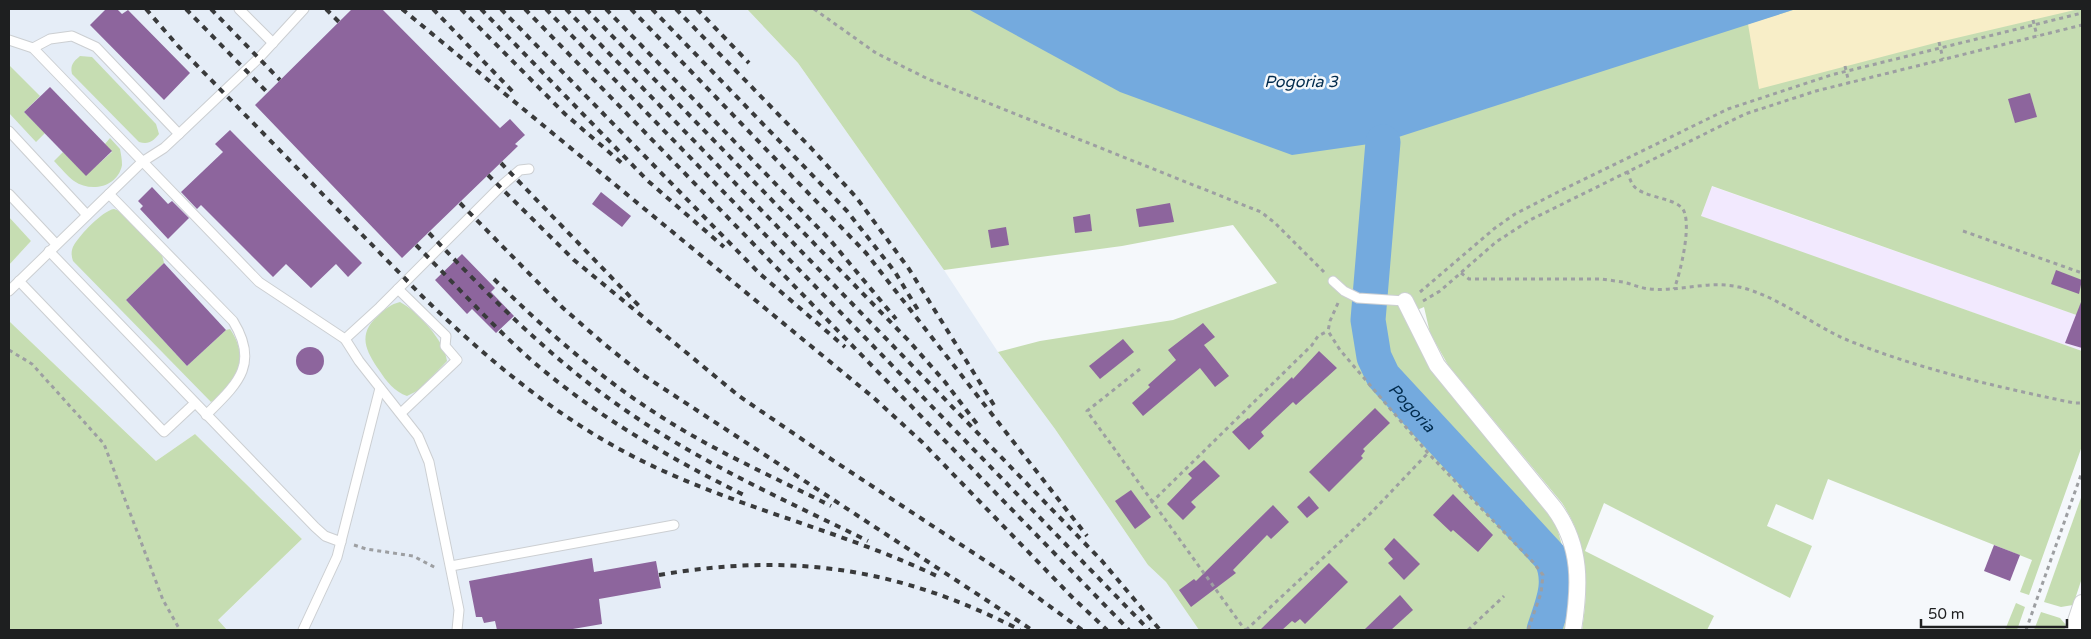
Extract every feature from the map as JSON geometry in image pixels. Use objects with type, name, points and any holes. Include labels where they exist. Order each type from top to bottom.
[{"type":"street","points":[[1397,300],[1437,365],[1554,508],[1565,525],[1573,546],[1578,576],[1578,597],[1573,630]]},
{"type":"street","points":[[2073,630],[2082,603]]},
{"type":"lane","points":[[239,9],[273,43]]},
{"type":"lane","points":[[9,292],[142,162],[164,148],[179,134],[273,43],[304,9]]},
{"type":"lane","points":[[33,48],[50,39],[72,36],[96,47],[179,134]]},
{"type":"lane","points":[[9,40],[33,48],[259,282],[345,339],[418,436],[429,462],[459,610],[457,630]]},
{"type":"lane","points":[[9,131],[87,214]]},
{"type":"lane","points":[[345,339],[500,187],[520,170],[529,169]]},
{"type":"lane","points":[[9,194],[56,244]]},
{"type":"lane","points":[[109,194],[233,320],[241,333],[245,348],[243,370],[236,386],[206,415]]},
{"type":"lane","points":[[49,251],[315,527],[325,536],[341,542]]},
{"type":"lane","points":[[19,281],[164,432],[195,403]]},
{"type":"lane","points":[[1333,281],[1344,291],[1358,298],[1397,300]]},
{"type":"lane","points":[[398,289],[446,336],[445,346],[457,360],[401,413]]},
{"type":"lane","points":[[304,630],[332,570],[341,542],[380,388]]},
{"type":"lane","points":[[450,566],[674,525]]},
{"type":"path","points":[[814,9],[876,53],[928,79],[1261,212],[1275,223],[1333,281]]},
{"type":"path","points":[[1397,300],[1426,288],[1495,228],[1541,200],[1728,109],[1785,89],[1846,72],[2082,13]]},
{"type":"path","points":[[2033,20],[2037,36]]},
{"type":"path","points":[[1397,300],[1421,301],[1430,298],[1496,242],[1519,226],[1745,114],[1816,91],[2082,25]]},
{"type":"path","points":[[1939,42],[1943,59]]},
{"type":"path","points":[[1845,66],[1849,83]]},
{"type":"path","points":[[1627,171],[1636,188],[1681,207],[1687,216],[1682,264],[1674,289]]},
{"type":"path","points":[[1963,231],[2082,273]]},
{"type":"path","points":[[1460,273],[1469,279],[1530,281],[1571,278],[1622,282],[1648,289],[1674,289],[1701,285],[1739,287],[1752,291],[1843,338],[1865,346],[1994,386],[2074,404],[2082,403]]},
{"type":"path","points":[[1344,291],[1330,321],[1328,331],[1340,350],[1428,453],[1533,562],[1543,575],[1541,593],[1528,630]]},
{"type":"path","points":[[1151,503],[1312,345],[1318,336],[1328,331]]},
{"type":"path","points":[[9,350],[32,364],[104,444],[163,600],[180,630]]},
{"type":"path","points":[[1140,369],[1087,411],[1151,503],[1246,630],[1364,520],[1428,453]]},
{"type":"path","points":[[2026,630],[2082,472]]},
{"type":"path","points":[[341,542],[366,549],[413,556],[436,568],[450,566]]},
{"type":"path","points":[[1468,630],[1504,596]]},
{"type":"shaded area","points":[[9,9],[747,9],[798,63],[1148,565],[1166,582],[1199,630],[227,630],[217,621],[302,539],[195,434],[156,461],[9,321],[9,265],[31,241],[9,217]]},
{"type":"shaded area","points":[[1711,186],[2082,317],[2082,351],[1701,217]]},
{"type":"green space","points":[[747,9],[2082,9],[2082,317],[1712,186],[1701,216],[2082,351],[2082,446],[2029,595],[2020,592],[2032,560],[1828,479],[1813,520],[1776,504],[1767,526],[1812,546],[1790,598],[1604,503],[1585,551],[1714,616],[1707,630],[1582,630],[1586,597],[1585,565],[1578,534],[1571,518],[1562,503],[1448,365],[1430,333],[1424,307],[1403,316],[1430,368],[1556,524],[1569,570],[1571,589],[1565,630],[1199,630],[1166,582],[1148,565],[1055,429],[998,352],[1040,341],[1173,320],[1277,283],[1233,225],[1122,246],[944,270],[798,63]]},
{"type":"green space","points":[[80,56],[92,57],[156,124],[159,134],[155,139],[148,143],[139,142],[72,74],[71,68]]},
{"type":"green space","points":[[9,65],[40,96],[24,112],[45,133],[36,142],[9,113]]},
{"type":"green space","points":[[110,138],[120,149],[122,165],[115,178],[103,186],[88,187],[81,185],[71,179],[54,161],[63,152],[86,175],[112,152],[105,144]]},
{"type":"green space","points":[[114,209],[122,212],[162,255],[164,263],[126,300],[187,366],[226,330],[230,329],[236,340],[240,359],[238,368],[229,384],[211,402],[73,261],[72,251],[77,241],[98,219]]},
{"type":"green space","points":[[9,217],[31,241],[9,265]]},
{"type":"green space","points":[[400,302],[414,312],[429,327],[441,345],[447,361],[419,390],[407,396],[395,389],[385,378],[370,356],[366,343],[367,329],[371,323],[388,307]]},
{"type":"green space","points":[[9,321],[156,461],[195,434],[302,539],[218,620],[227,630],[9,630]]},
{"type":"green space","points":[[2082,495],[2082,578],[2073,605],[2061,607],[2044,602]]},
{"type":"green space","points":[[2016,603],[2025,607],[2017,630],[2005,630]]},
{"type":"green space","points":[[2041,612],[2060,618],[2066,625],[2064,630],[2034,630]]},
{"type":"sand","points":[[1796,9],[2079,9],[1935,43],[1759,89],[1748,24]]},
{"type":"water","name":"Pogoria 3","points":[[968,9],[1796,9],[1383,142],[1292,155],[1120,92]]},
{"type":"building","points":[[106,9],[117,9],[122,14],[128,10],[190,73],[164,100],[90,25]]},
{"type":"building","points":[[352,9],[382,9],[500,128],[510,119],[525,135],[515,144],[518,146],[402,258],[255,105]]},
{"type":"building","points":[[50,87],[112,151],[86,176],[24,112]]},
{"type":"building","points":[[2030,93],[2037,117],[2015,123],[2008,99]]},
{"type":"building","points":[[230,130],[362,263],[348,277],[336,264],[311,288],[286,264],[273,277],[201,205],[197,209],[181,192],[223,152],[215,144]]},
{"type":"building","points":[[152,187],[168,204],[172,201],[189,218],[168,239],[140,209],[143,206],[138,201]]},
{"type":"building","points":[[601,192],[631,216],[622,227],[592,204]]},
{"type":"building","points":[[1170,203],[1174,222],[1139,227],[1136,209]]},
{"type":"building","points":[[1090,214],[1092,231],[1075,233],[1073,217]]},
{"type":"building","points":[[1006,227],[1009,245],[991,248],[988,230]]},
{"type":"building","points":[[462,254],[495,288],[491,292],[514,316],[496,333],[472,309],[467,314],[435,280]]},
{"type":"building","points":[[164,263],[226,330],[187,366],[126,300]]},
{"type":"building","points":[[2056,270],[2082,280],[2079,294],[2051,284]]},
{"type":"building","points":[[2082,302],[2082,348],[2065,343]]},
{"type":"building","points":[[1203,323],[1215,337],[1204,345],[1229,376],[1215,387],[1200,368],[1143,416],[1132,403],[1150,387],[1148,385],[1176,360],[1168,350]]},
{"type":"building","points":[[1123,339],[1134,352],[1100,379],[1089,366]]},
{"type":"building","points":[[310,347],[320,351],[324,361],[320,371],[310,375],[300,371],[296,361],[300,351]]},
{"type":"building","points":[[1319,351],[1337,368],[1296,405],[1293,402],[1261,432],[1264,436],[1249,450],[1232,432],[1249,419],[1292,377],[1293,379]]},
{"type":"building","points":[[1375,408],[1390,423],[1363,449],[1365,451],[1361,456],[1363,458],[1329,492],[1309,472]]},
{"type":"building","points":[[1204,460],[1220,476],[1191,502],[1196,507],[1183,520],[1167,504],[1192,478],[1188,474]]},
{"type":"building","points":[[1131,490],[1151,517],[1135,529],[1115,501]]},
{"type":"building","points":[[1453,494],[1493,535],[1478,552],[1453,530],[1451,532],[1433,515]]},
{"type":"building","points":[[1309,496],[1319,508],[1307,518],[1297,507]]},
{"type":"building","points":[[1273,505],[1289,522],[1271,539],[1267,535],[1233,570],[1236,573],[1191,607],[1179,590],[1194,579],[1196,581]]},
{"type":"building","points":[[1394,538],[1420,564],[1404,580],[1388,563],[1393,559],[1384,549]]},
{"type":"building","points":[[1994,545],[2020,555],[2010,581],[1984,571]]},
{"type":"building","points":[[592,558],[594,572],[656,561],[661,588],[599,599],[602,624],[567,630],[497,630],[495,621],[484,623],[482,617],[476,617],[469,581]]},
{"type":"building","points":[[1329,563],[1348,582],[1305,624],[1300,619],[1295,623],[1292,621],[1282,630],[1260,630]]},
{"type":"building","points":[[1400,595],[1413,610],[1391,630],[1364,630]]},
{"type":"waterway","name":"Pogoria","points":[[1383,142],[1368,320],[1374,357],[1383,376],[1551,558],[1556,576],[1556,585],[1553,603],[1544,630]]},
{"type":"railway","points":[[146,9],[178,46],[422,296],[476,346],[533,393],[594,434],[626,453],[659,469],[729,498],[871,548],[941,578]]},
{"type":"railway","points":[[186,9],[267,92]]},
{"type":"railway","points":[[211,9],[280,80]]},
{"type":"railway","points":[[326,9],[339,22]]},
{"type":"railway","points":[[402,9],[874,398],[922,442],[1072,597],[1107,630]]},
{"type":"railway","points":[[433,9],[516,95]]},
{"type":"railway","points":[[461,9],[565,114],[624,165]]},
{"type":"railway","points":[[481,9],[648,181],[724,247]]},
{"type":"railway","points":[[501,9],[759,273],[845,347]]},
{"type":"railway","points":[[525,9],[1129,630]]},
{"type":"railway","points":[[546,9],[1149,630]]},
{"type":"railway","points":[[566,9],[1102,561],[1160,630]]},
{"type":"railway","points":[[586,9],[909,341],[945,382],[977,424]]},
{"type":"railway","points":[[606,9],[831,241],[896,319]]},
{"type":"railway","points":[[631,9],[866,253],[1087,536]]},
{"type":"railway","points":[[652,9],[847,211],[895,272],[918,310]]},
{"type":"railway","points":[[676,9],[856,197],[909,269],[997,410]]},
{"type":"railway","points":[[697,9],[749,63]]},
{"type":"railway","points":[[501,163],[642,309]]},
{"type":"railway","points":[[488,175],[574,260],[739,396],[1010,577],[1082,630]]},
{"type":"railway","points":[[460,203],[563,308],[643,375],[1032,630]]},
{"type":"railway","points":[[429,233],[499,305],[548,350],[628,412],[716,465],[868,541]]},
{"type":"railway","points":[[416,245],[506,336],[561,385],[638,437],[748,497]]},
{"type":"railway","points":[[494,279],[573,352],[637,401],[701,441],[831,506]]},
{"type":"railway","points":[[659,575],[708,568],[755,565],[800,566],[844,571],[888,579],[931,592],[975,609],[1020,630]]}]
